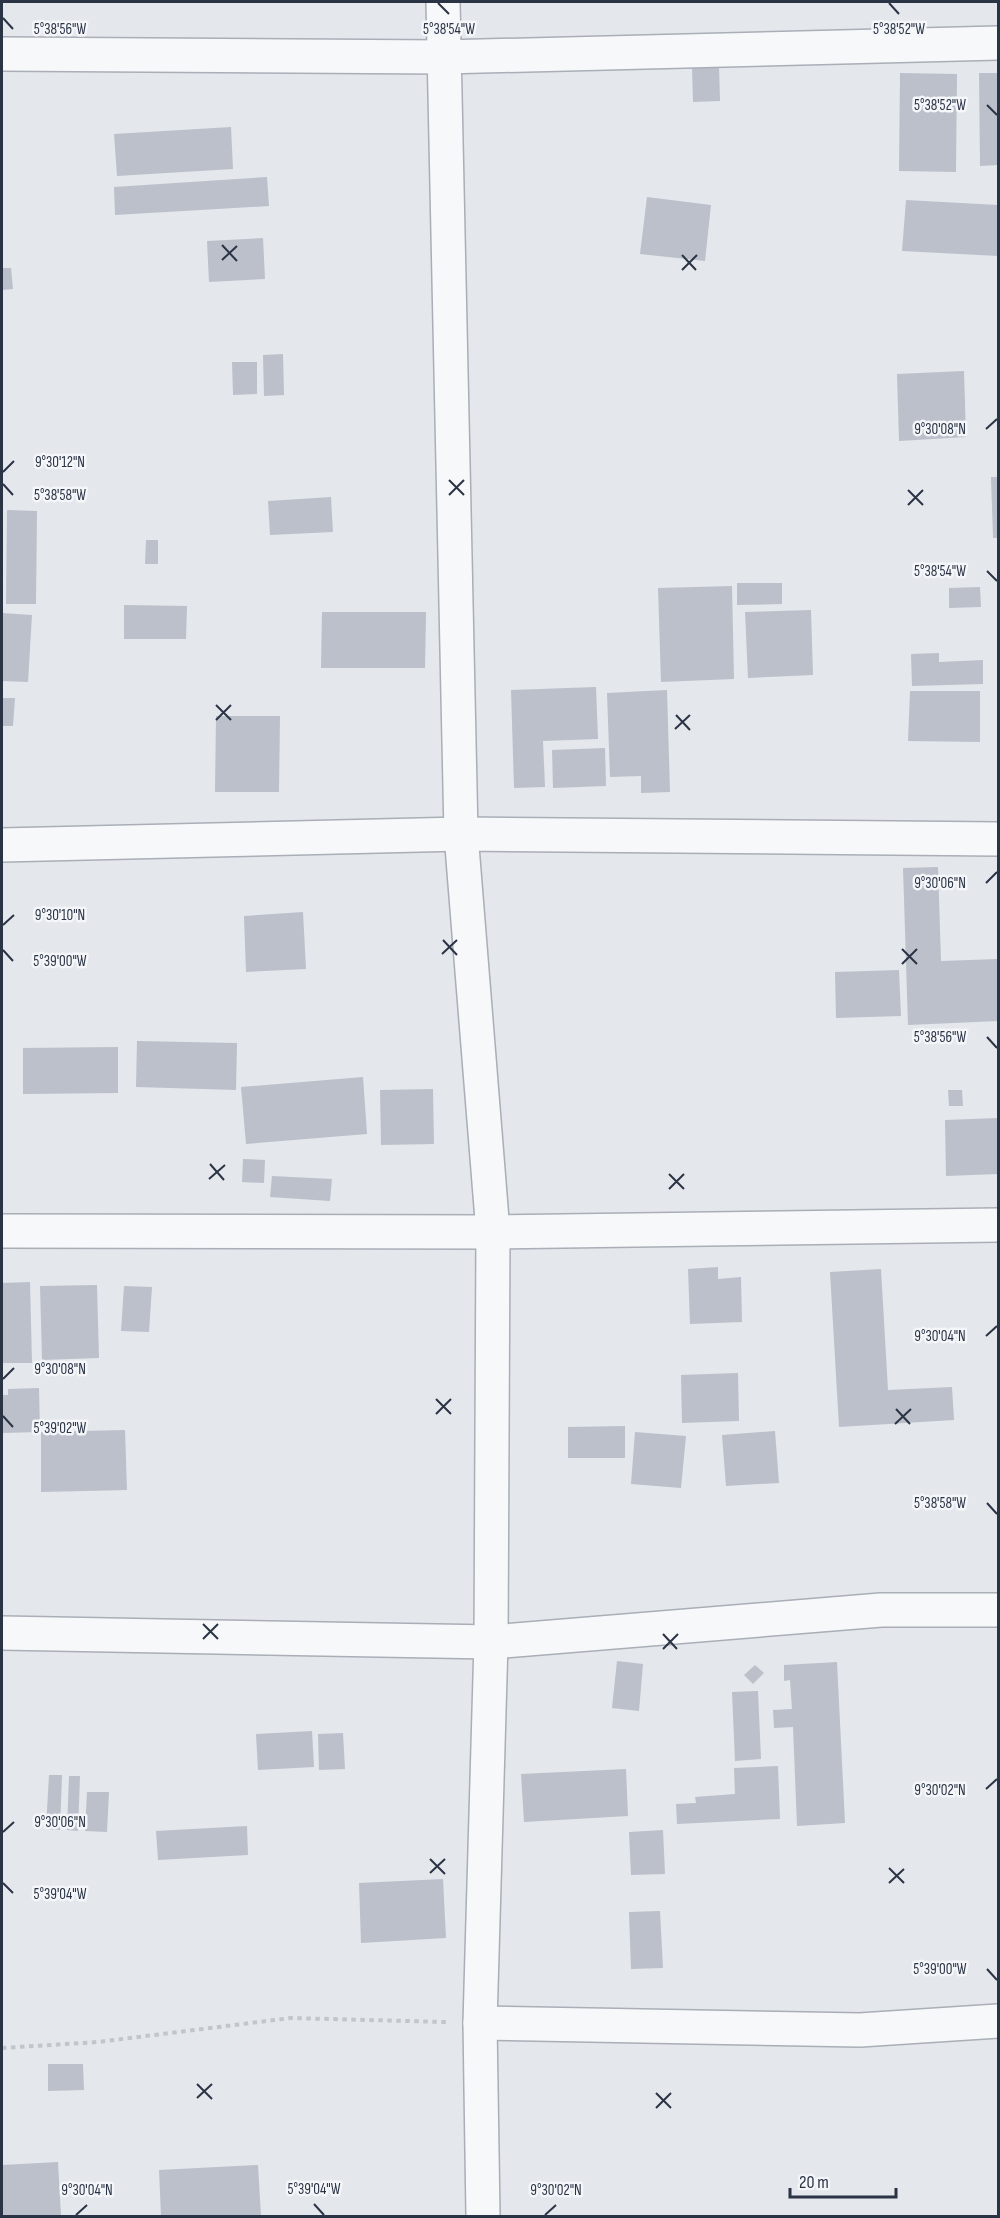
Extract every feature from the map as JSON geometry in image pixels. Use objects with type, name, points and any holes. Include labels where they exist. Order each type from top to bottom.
[{"type":"street","points":[[443,2],[461,834],[493,1232],[491,1642],[480,2023],[483,2217]]},
{"type":"street","points":[[2,54],[444,57],[999,43]]},
{"type":"street","points":[[2,845],[461,834],[999,839]]},
{"type":"street","points":[[2,1231],[493,1232],[999,1225]]},
{"type":"street","points":[[2,1633],[491,1642],[881,1610],[999,1611]]},
{"type":"street","points":[[480,2023],[860,2030],[999,2020]]},
{"type":"path","points":[[2,2048],[98,2042],[291,2018],[480,2023]]},
{"type":"building","points":[[692,66],[719,66],[720,101],[693,102]]},
{"type":"building","points":[[900,73],[957,74],[956,172],[899,171]]},
{"type":"building","points":[[979,73],[998,73],[998,165],[980,166]]},
{"type":"building","points":[[231,127],[233,169],[117,176],[114,134]]},
{"type":"building","points":[[267,177],[269,206],[115,215],[114,187]]},
{"type":"building","points":[[647,197],[711,205],[705,261],[640,254]]},
{"type":"building","points":[[906,200],[998,205],[998,256],[902,251]]},
{"type":"building","points":[[263,238],[265,279],[209,282],[207,241]]},
{"type":"building","points":[[2,268],[11,268],[13,289],[2,290]]},
{"type":"building","points":[[283,354],[284,395],[264,396],[263,355]]},
{"type":"building","points":[[232,362],[257,362],[257,394],[233,395]]},
{"type":"building","points":[[964,371],[966,437],[899,441],[897,374]]},
{"type":"building","points":[[991,477],[998,477],[998,538],[993,538]]},
{"type":"building","points":[[331,497],[333,532],[270,535],[268,501]]},
{"type":"building","points":[[7,510],[37,511],[36,604],[6,604]]},
{"type":"building","points":[[146,540],[158,540],[158,564],[145,564]]},
{"type":"building","points":[[737,583],[782,583],[782,604],[737,605]]},
{"type":"building","points":[[732,586],[734,679],[661,682],[658,588]]},
{"type":"building","points":[[980,587],[981,607],[949,608],[949,588]]},
{"type":"building","points":[[124,605],[187,606],[186,639],[124,639]]},
{"type":"building","points":[[811,610],[813,675],[748,678],[745,612]]},
{"type":"building","points":[[322,612],[426,612],[425,668],[321,668]]},
{"type":"building","points":[[2,613],[32,615],[28,682],[2,681]]},
{"type":"building","points":[[939,653],[939,662],[983,660],[983,684],[912,686],[911,654]]},
{"type":"building","points":[[596,687],[598,739],[543,741],[545,787],[514,788],[511,690]]},
{"type":"building","points":[[667,690],[670,792],[641,793],[641,776],[610,777],[607,693]]},
{"type":"building","points":[[910,691],[980,691],[980,742],[908,741]]},
{"type":"building","points":[[2,698],[15,698],[13,726],[2,726]]},
{"type":"building","points":[[216,716],[280,716],[279,792],[215,792]]},
{"type":"building","points":[[605,748],[606,786],[553,788],[552,750]]},
{"type":"building","points":[[938,867],[941,961],[998,959],[998,1021],[908,1025],[903,868]]},
{"type":"building","points":[[303,912],[306,969],[246,972],[244,916]]},
{"type":"building","points":[[899,970],[901,1016],[836,1018],[835,972]]},
{"type":"building","points":[[137,1041],[237,1043],[236,1090],[136,1087]]},
{"type":"building","points":[[118,1047],[118,1093],[23,1094],[23,1048]]},
{"type":"building","points":[[363,1077],[367,1134],[246,1144],[241,1087]]},
{"type":"building","points":[[433,1089],[434,1144],[381,1145],[380,1090]]},
{"type":"building","points":[[948,1090],[962,1090],[963,1106],[949,1106]]},
{"type":"building","points":[[998,1118],[998,1174],[946,1176],[945,1120]]},
{"type":"building","points":[[243,1159],[265,1160],[264,1183],[242,1182]]},
{"type":"building","points":[[272,1176],[332,1179],[330,1201],[270,1197]]},
{"type":"building","points":[[718,1267],[718,1279],[741,1277],[742,1322],[690,1324],[688,1269]]},
{"type":"building","points":[[881,1269],[888,1390],[952,1387],[954,1420],[839,1427],[830,1272]]},
{"type":"building","points":[[30,1282],[32,1363],[2,1363],[2,1283]]},
{"type":"building","points":[[97,1285],[99,1358],[42,1360],[40,1286]]},
{"type":"building","points":[[124,1286],[152,1287],[149,1332],[121,1331]]},
{"type":"building","points":[[738,1373],[739,1421],[682,1423],[681,1375]]},
{"type":"building","points":[[39,1388],[40,1432],[2,1433],[2,1395],[8,1395],[8,1389]]},
{"type":"building","points":[[625,1426],[625,1458],[568,1458],[568,1427]]},
{"type":"building","points":[[125,1430],[127,1490],[41,1492],[41,1432]]},
{"type":"building","points":[[775,1431],[779,1483],[726,1486],[722,1435]]},
{"type":"building","points":[[635,1432],[686,1436],[681,1488],[631,1484]]},
{"type":"building","points":[[617,1661],[643,1664],[639,1711],[612,1708]]},
{"type":"building","points":[[837,1662],[845,1823],[797,1826],[793,1727],[774,1728],[773,1710],[792,1709],[790,1680],[784,1681],[784,1665]]},
{"type":"building","points":[[755,1665],[764,1673],[753,1684],[744,1675]]},
{"type":"building","points":[[758,1691],[761,1759],[735,1761],[732,1692]]},
{"type":"building","points":[[312,1731],[314,1767],[258,1770],[256,1734]]},
{"type":"building","points":[[343,1733],[345,1769],[319,1770],[318,1734]]},
{"type":"building","points":[[778,1766],[780,1819],[677,1824],[676,1804],[696,1803],[695,1797],[735,1794],[734,1768]]},
{"type":"building","points":[[626,1769],[628,1816],[524,1822],[521,1774]]},
{"type":"building","points":[[49,1775],[62,1775],[60,1830],[46,1829]]},
{"type":"building","points":[[69,1776],[80,1776],[78,1831],[67,1830]]},
{"type":"building","points":[[87,1792],[109,1792],[107,1832],[85,1831]]},
{"type":"building","points":[[247,1826],[248,1855],[158,1860],[156,1831]]},
{"type":"building","points":[[663,1830],[665,1874],[631,1875],[629,1832]]},
{"type":"building","points":[[443,1879],[446,1938],[361,1943],[359,1883]]},
{"type":"building","points":[[660,1911],[663,1968],[631,1969],[629,1912]]},
{"type":"building","points":[[48,2064],[83,2064],[84,2090],[48,2091]]},
{"type":"building","points":[[58,2162],[61,2216],[2,2216],[2,2165]]},
{"type":"building","points":[[258,2165],[261,2216],[161,2216],[159,2170]]}]
